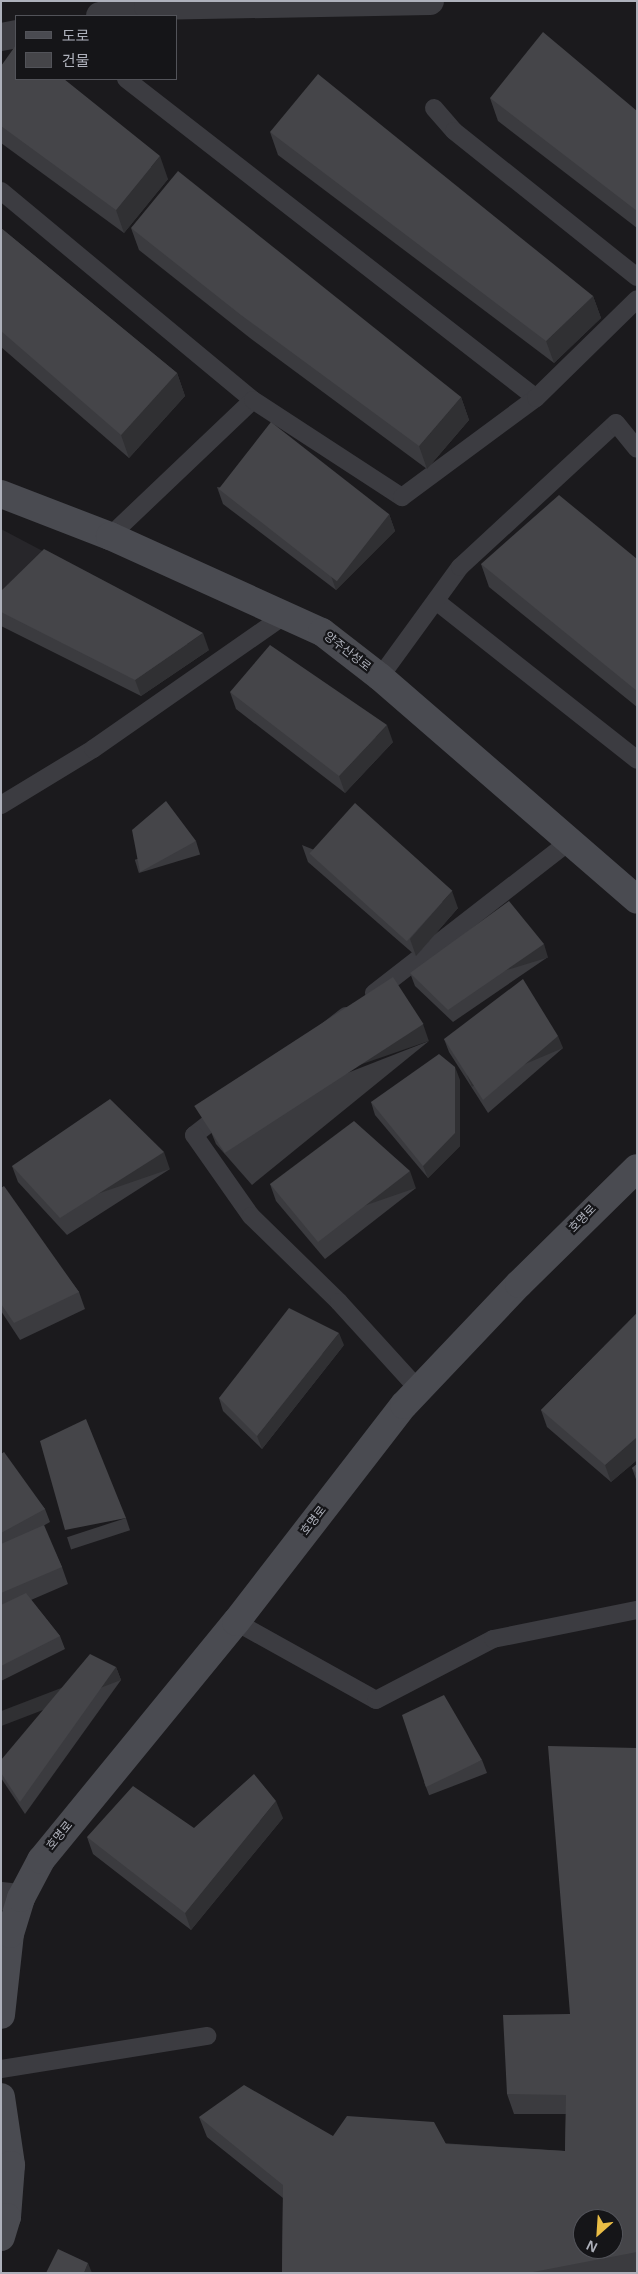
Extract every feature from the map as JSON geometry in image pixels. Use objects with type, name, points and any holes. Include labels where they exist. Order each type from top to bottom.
[{"type":"street","points":[[105,15],[148,6],[430,1]]},
{"type":"street","points":[[1,37],[15,34]]},
{"type":"street","name":"양주산성로","points":[[1,494],[110,536],[322,632],[380,677],[637,900]]},
{"type":"street","name":"호명로","points":[[1,2015],[10,1934],[11,1897],[236,1622],[419,1390],[552,1250],[637,1168]]},
{"type":"street","points":[[1,2097],[11,2166],[7,2217],[1,2237]]},
{"type":"lane","points":[[127,80],[536,398]]},
{"type":"lane","points":[[434,108],[454,130],[637,277]]},
{"type":"lane","points":[[1,191],[253,400],[402,497],[536,398],[637,300]]},
{"type":"lane","points":[[110,536],[253,400]]},
{"type":"lane","points":[[380,677],[460,568],[616,423],[637,450]]},
{"type":"lane","points":[[436,601],[637,760]]},
{"type":"lane","points":[[1,805],[93,749],[285,615]]},
{"type":"lane","points":[[419,1390],[339,1302],[251,1216],[194,1135],[570,841]]},
{"type":"lane","points":[[236,1622],[376,1700],[493,1639],[637,1610]]},
{"type":"lane","points":[[1,2069],[207,2036]]},
{"type":"shaded area","points":[[1,529],[54,557],[1,595]]},
{"type":"building","points":[[543,32],[637,111],[637,211],[490,98]]},
{"type":"building","points":[[15,46],[15,80],[65,80],[160,156],[116,210],[1,126],[1,66]]},
{"type":"building","points":[[318,74],[593,296],[546,341],[270,132]]},
{"type":"building","points":[[178,171],[461,397],[419,446],[241,315],[131,228]]},
{"type":"building","points":[[1,228],[177,373],[121,435],[1,331]]},
{"type":"building","points":[[271,422],[389,514],[337,581],[219,489]]},
{"type":"building","points":[[559,495],[637,559],[637,691],[481,564]]},
{"type":"building","points":[[44,549],[203,633],[135,680],[1,612],[1,591]]},
{"type":"building","points":[[270,645],[387,725],[339,776],[230,692]]},
{"type":"building","points":[[166,801],[196,841],[140,872],[132,830]]},
{"type":"building","points":[[355,803],[452,891],[407,941],[309,854]]},
{"type":"building","points":[[509,901],[544,944],[448,1010],[410,973]]},
{"type":"building","points":[[393,977],[423,1024],[225,1153],[194,1106]]},
{"type":"building","points":[[523,979],[558,1036],[483,1100],[444,1039]]},
{"type":"building","points":[[439,1054],[455,1067],[455,1133],[423,1166],[371,1102]]},
{"type":"building","points":[[110,1099],[164,1152],[60,1218],[12,1166]]},
{"type":"building","points":[[354,1121],[410,1171],[318,1242],[270,1184]]},
{"type":"building","points":[[4,1186],[79,1292],[14,1323],[1,1304],[1,1188]]},
{"type":"building","points":[[289,1308],[339,1333],[257,1436],[219,1398]]},
{"type":"building","points":[[637,1313],[637,1437],[605,1465],[541,1410]]},
{"type":"building","points":[[86,1419],[126,1518],[65,1530],[40,1441]]},
{"type":"building","points":[[4,1452],[45,1509],[1,1533],[1,1454]]},
{"type":"building","points":[[637,1464],[637,1474],[632,1468]]},
{"type":"building","points":[[44,1525],[62,1567],[1,1593],[1,1544]]},
{"type":"building","points":[[26,1593],[60,1636],[1,1666],[1,1605]]},
{"type":"building","points":[[90,1654],[116,1667],[20,1802],[1,1773],[1,1760]]},
{"type":"building","points":[[444,1695],[482,1760],[426,1787],[402,1715]]},
{"type":"building","points":[[548,1746],[637,1748],[637,2252],[623,2255],[623,2209],[573,2209],[573,2259],[601,2259],[528,2273],[282,2273],[283,2185],[199,2117],[244,2085],[333,2136],[347,2116],[434,2122],[446,2144],[565,2151],[566,2095],[507,2094],[503,2015],[570,2014]]},
{"type":"building","points":[[254,1774],[276,1801],[185,1913],[87,1837],[133,1786],[194,1828]]},
{"type":"building","points":[[58,2249],[88,2263],[84,2273],[46,2273]]}]
